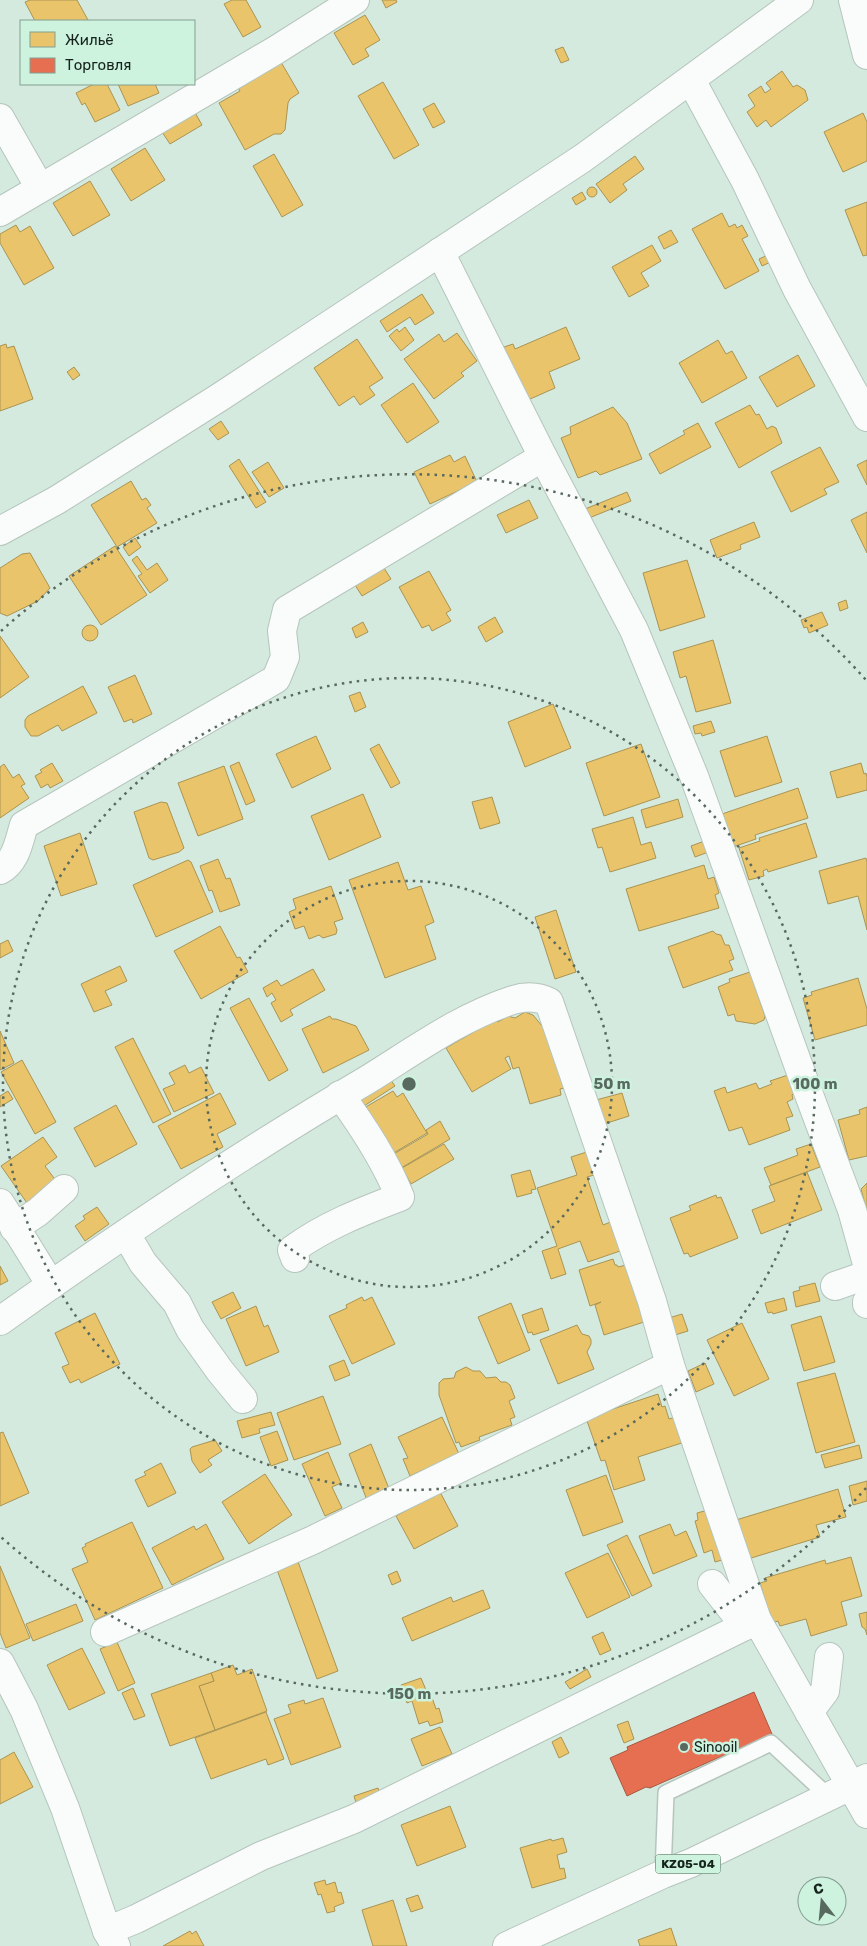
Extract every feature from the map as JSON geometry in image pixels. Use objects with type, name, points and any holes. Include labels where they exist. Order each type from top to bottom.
[{"type":"street","points":[[0,212],[276,50],[355,0]]},
{"type":"street","points":[[0,532],[58,500],[220,397],[583,158],[800,0]]},
{"type":"street","points":[[853,0],[867,55]]},
{"type":"street","points":[[691,80],[745,180],[797,289],[867,417]]},
{"type":"street","points":[[0,118],[40,188]]},
{"type":"street","points":[[440,252],[543,456],[634,630],[694,776],[852,1210],[867,1264]]},
{"type":"street","points":[[0,870],[8,866],[16,851],[24,825],[276,679],[285,657],[282,631],[287,610],[543,456]]},
{"type":"street","points":[[0,1321],[126,1234],[340,1095],[465,1020],[514,1000],[537,996],[549,1002],[652,1301],[670,1365],[751,1623]]},
{"type":"street","points":[[295,1258],[292,1250],[305,1240],[365,1210],[400,1197],[390,1172],[365,1129],[340,1095]]},
{"type":"street","points":[[14,1228],[38,1212],[64,1189]]},
{"type":"street","points":[[0,1203],[51,1285]]},
{"type":"street","points":[[126,1234],[143,1263],[177,1304],[190,1329],[243,1399]]},
{"type":"street","points":[[835,1286],[867,1275]]},
{"type":"street","points":[[105,1632],[313,1540],[670,1365]]},
{"type":"street","points":[[712,1584],[751,1623],[809,1712],[848,1787],[867,1814]]},
{"type":"street","points":[[0,1663],[24,1709],[66,1808],[111,1939],[136,1919],[261,1856],[354,1819],[751,1623]]},
{"type":"street","points":[[809,1712],[825,1691],[829,1657]]},
{"type":"street","name":"KZ05-04","points":[[507,1946],[691,1862],[848,1787]]},
{"type":"lane","points":[[663,1874],[666,1793],[771,1743],[848,1787]]},
{"type":"building: Жильё","points":[[30,0],[77,0],[88,20],[34,20],[25,2]]},
{"type":"building: Жильё","points":[[232,0],[246,0],[261,27],[243,37],[224,4]]},
{"type":"building: Жильё","points":[[382,0],[396,0],[397,2],[386,8]]},
{"type":"building: Жильё","points":[[365,15],[380,40],[365,49],[369,56],[353,65],[334,33]]},
{"type":"building: Жильё","points":[[563,47],[569,60],[561,63],[555,50]]},
{"type":"building: Жильё","points":[[278,57],[299,93],[290,99],[288,103],[285,130],[281,134],[274,134],[245,150],[219,103],[240,91],[235,82]]},
{"type":"building: Жильё","points":[[782,71],[793,87],[797,85],[805,90],[808,100],[771,127],[766,120],[757,127],[747,112],[755,106],[748,95],[761,86],[765,93],[771,89],[766,83]]},
{"type":"building: Жильё","points":[[383,82],[419,145],[394,159],[358,96]]},
{"type":"building: Жильё","points":[[92,85],[108,85],[120,110],[95,122],[85,103],[82,105],[76,93]]},
{"type":"building: Жильё","points":[[118,85],[155,85],[159,93],[128,106]]},
{"type":"building: Жильё","points":[[434,103],[445,122],[433,128],[423,109]]},
{"type":"building: Жильё","points":[[193,109],[202,125],[170,144],[160,129]]},
{"type":"building: Жильё","points":[[863,113],[867,122],[867,161],[843,172],[824,132]]},
{"type":"building: Жильё","points":[[145,148],[165,180],[131,201],[111,169]]},
{"type":"building: Жильё","points":[[274,154],[303,205],[282,217],[253,166]]},
{"type":"building: Жильё","points":[[635,156],[644,169],[623,184],[627,190],[610,203],[596,184]]},
{"type":"building: Жильё","points":[[90,181],[110,215],[73,236],[53,203]]},
{"type":"building: Жильё","points":[[592,187],[597,192],[592,197],[587,192]]},
{"type":"building: Жильё","points":[[582,192],[586,199],[576,205],[572,198]]},
{"type":"building: Жильё","points":[[867,202],[867,255],[863,256],[845,210]]},
{"type":"building: Жильё","points":[[722,213],[729,227],[735,224],[737,228],[742,225],[748,236],[742,239],[759,271],[725,289],[692,229]]},
{"type":"building: Жильё","points":[[16,225],[20,232],[30,226],[54,268],[24,285],[0,243],[0,234]]},
{"type":"building: Жильё","points":[[671,230],[678,242],[664,249],[658,237]]},
{"type":"building: Жильё","points":[[652,245],[661,261],[641,273],[649,286],[629,297],[612,267]]},
{"type":"building: Жильё","points":[[770,254],[773,261],[762,266],[759,259]]},
{"type":"building: Жильё","points":[[422,294],[434,313],[415,325],[410,317],[387,332],[380,321]]},
{"type":"building: Жильё","points":[[405,327],[414,340],[401,351],[389,336],[397,329],[399,332]]},
{"type":"building: Жильё","points":[[566,327],[580,359],[549,372],[555,388],[528,400],[501,348],[513,344],[515,349]]},
{"type":"building: Жильё","points":[[457,333],[477,361],[461,373],[464,376],[434,399],[404,359],[439,334],[444,342]]},
{"type":"building: Жильё","points":[[357,339],[383,378],[369,387],[375,395],[360,405],[354,396],[339,406],[314,368]]},
{"type":"building: Жильё","points":[[718,340],[726,354],[732,351],[747,378],[702,403],[679,363]]},
{"type":"building: Жильё","points":[[6,344],[7,348],[14,346],[33,399],[0,411],[0,346]]},
{"type":"building: Жильё","points":[[798,355],[815,386],[777,407],[759,377]]},
{"type":"building: Жильё","points":[[74,367],[80,375],[73,380],[67,372]]},
{"type":"building: Жильё","points":[[413,383],[439,422],[407,443],[381,405]]},
{"type":"building: Жильё","points":[[750,405],[756,415],[759,414],[767,429],[772,426],[776,428],[782,443],[739,468],[715,423]]},
{"type":"building: Жильё","points":[[613,407],[627,423],[642,459],[600,475],[596,471],[578,478],[561,438],[571,434],[570,427]]},
{"type":"building: Жильё","points":[[221,421],[229,433],[218,440],[209,429]]},
{"type":"building: Жильё","points":[[698,423],[711,447],[660,474],[649,454],[685,434],[683,431]]},
{"type":"building: Жильё","points":[[820,447],[839,482],[824,489],[827,494],[791,512],[771,472]]},
{"type":"building: Жильё","points":[[450,455],[454,462],[465,456],[477,482],[430,504],[414,472]]},
{"type":"building: Жильё","points":[[239,459],[266,502],[256,508],[229,466]]},
{"type":"building: Жильё","points":[[867,460],[867,485],[857,465]]},
{"type":"building: Жильё","points":[[268,462],[284,488],[269,497],[252,472]]},
{"type":"building: Жильё","points":[[131,481],[142,500],[146,498],[151,505],[147,508],[157,523],[117,547],[91,505]]},
{"type":"building: Жильё","points":[[627,492],[631,501],[589,518],[585,509]]},
{"type":"building: Жильё","points":[[529,500],[538,518],[506,533],[497,515]]},
{"type":"building: Жильё","points":[[867,512],[867,553],[851,520]]},
{"type":"building: Жильё","points":[[754,522],[760,537],[740,545],[741,549],[717,558],[710,540]]},
{"type":"building: Жильё","points":[[135,538],[141,547],[129,556],[123,547]]},
{"type":"building: Жильё","points":[[115,546],[147,595],[101,625],[69,576]]},
{"type":"building: Жильё","points":[[30,553],[50,588],[38,601],[7,616],[0,613],[0,568],[22,554]]},
{"type":"building: Жильё","points":[[137,556],[147,570],[157,563],[168,580],[150,593],[138,576],[142,574],[132,560]]},
{"type":"building: Жильё","points":[[687,560],[705,617],[660,631],[643,573]]},
{"type":"building: Жильё","points":[[384,568],[391,579],[362,596],[355,585]]},
{"type":"building: Жильё","points":[[429,571],[451,610],[446,613],[451,621],[432,631],[429,625],[422,628],[399,587]]},
{"type":"building: Жильё","points":[[846,600],[848,608],[840,611],[838,603]]},
{"type":"building: Жильё","points":[[822,612],[828,625],[809,633],[807,627],[804,628],[801,620]]},
{"type":"building: Жильё","points":[[495,617],[503,632],[486,642],[478,627]]},
{"type":"building: Жильё","points":[[363,622],[368,632],[356,638],[352,628]]},
{"type":"building: Жильё","points":[[87,625],[93,625],[98,630],[96,639],[87,641],[82,636],[82,630]]},
{"type":"building: Жильё","points":[[0,636],[29,677],[0,698]]},
{"type":"building: Жильё","points":[[713,640],[731,703],[696,712],[686,676],[680,678],[673,652]]},
{"type":"building: Жильё","points":[[135,675],[152,714],[133,723],[132,719],[124,722],[108,687]]},
{"type":"building: Жильё","points":[[83,686],[97,713],[62,731],[58,725],[38,736],[31,736],[25,727],[25,720],[28,716]]},
{"type":"building: Жильё","points":[[360,692],[366,707],[355,712],[349,696]]},
{"type":"building: Жильё","points":[[553,704],[571,748],[525,767],[508,722]]},
{"type":"building: Жильё","points":[[711,721],[715,732],[702,736],[701,733],[695,734],[693,726]]},
{"type":"building: Жильё","points":[[316,736],[331,769],[292,788],[276,754]]},
{"type":"building: Жильё","points":[[767,736],[782,782],[735,797],[720,751]]},
{"type":"building: Жильё","points":[[379,744],[400,783],[391,788],[370,749]]},
{"type":"building: Жильё","points":[[641,744],[660,797],[604,816],[586,763]]},
{"type":"building: Жильё","points":[[239,762],[255,801],[246,805],[230,766]]},
{"type":"building: Жильё","points":[[52,763],[63,781],[50,788],[48,784],[41,788],[35,776],[42,772],[40,770]]},
{"type":"building: Жильё","points":[[861,763],[864,774],[866,773],[867,777],[867,790],[837,798],[830,772]]},
{"type":"building: Жильё","points":[[4,764],[13,778],[19,774],[25,784],[21,786],[29,798],[0,818],[0,767]]},
{"type":"building: Жильё","points":[[224,766],[243,819],[198,836],[178,783]]},
{"type":"building: Жильё","points":[[798,788],[808,818],[755,835],[756,839],[733,847],[722,814]]},
{"type":"building: Жильё","points":[[363,794],[381,837],[329,860],[311,816]]},
{"type":"building: Жильё","points":[[492,797],[500,823],[480,829],[472,802]]},
{"type":"building: Жильё","points":[[678,799],[683,817],[646,828],[641,810]]},
{"type":"building: Жильё","points":[[161,802],[167,803],[184,848],[179,852],[153,860],[149,858],[134,812]]},
{"type":"building: Жильё","points":[[633,817],[641,845],[651,842],[656,858],[610,872],[602,847],[598,848],[592,829]]},
{"type":"building: Жильё","points":[[806,823],[817,857],[768,872],[767,869],[763,871],[764,876],[749,880],[739,848],[760,841],[759,838]]},
{"type":"building: Жильё","points":[[80,833],[97,884],[61,896],[44,846]]},
{"type":"building: Жильё","points":[[707,840],[711,851],[695,857],[691,846]]},
{"type":"building: Жильё","points":[[866,858],[867,930],[858,896],[828,904],[819,871]]},
{"type":"building: Жильё","points":[[218,859],[226,879],[230,878],[240,905],[220,912],[212,890],[209,891],[200,866]]},
{"type":"building: Жильё","points":[[188,860],[191,862],[213,912],[156,937],[133,885]]},
{"type":"building: Жильё","points":[[398,862],[408,890],[421,886],[434,922],[425,926],[436,959],[385,978],[349,880]]},
{"type":"building: Жильё","points":[[704,865],[708,879],[714,877],[719,893],[715,895],[719,908],[639,931],[626,889]]},
{"type":"building: Жильё","points":[[331,886],[343,919],[334,922],[337,930],[336,934],[323,938],[319,935],[309,939],[304,926],[295,929],[289,912],[296,909],[293,899]]},
{"type":"building: Жильё","points":[[556,910],[576,972],[555,979],[535,917]]},
{"type":"building: Жильё","points":[[220,926],[237,958],[240,957],[248,972],[201,999],[174,951]]},
{"type":"building: Жильё","points":[[713,931],[721,935],[725,945],[729,945],[734,959],[729,961],[733,970],[683,988],[668,947]]},
{"type":"building: Жильё","points":[[8,940],[13,951],[0,958],[0,944]]},
{"type":"building: Жильё","points":[[120,966],[127,981],[105,991],[112,1005],[94,1012],[81,984]]},
{"type":"building: Жильё","points":[[313,969],[325,990],[290,1010],[293,1015],[281,1022],[271,1003],[276,1000],[272,993],[267,997],[263,988],[277,980],[281,986]]},
{"type":"building: Жильё","points":[[750,972],[765,1016],[764,1020],[755,1024],[736,1021],[734,1014],[728,1016],[718,987],[730,982],[729,979]]},
{"type":"building: Жильё","points":[[858,978],[867,1009],[867,1025],[815,1040],[803,998],[812,995],[811,992]]},
{"type":"building: Жильё","points":[[249,998],[288,1070],[269,1081],[230,1008]]},
{"type":"building: Жильё","points":[[525,1012],[533,1015],[544,1026],[565,1088],[560,1089],[561,1095],[530,1104],[519,1067],[513,1069],[509,1056],[505,1058],[511,1069],[472,1092],[446,1048],[496,1019],[498,1022],[508,1016],[515,1018]]},
{"type":"building: Жильё","points":[[330,1016],[332,1019],[356,1026],[369,1050],[323,1073],[302,1029]]},
{"type":"building: Жильё","points":[[0,1031],[14,1063],[0,1070]]},
{"type":"building: Жильё","points":[[133,1038],[171,1114],[153,1123],[115,1047]]},
{"type":"building: Жильё","points":[[22,1060],[56,1122],[35,1134],[1,1072]]},
{"type":"building: Жильё","points":[[185,1065],[189,1073],[201,1067],[214,1093],[174,1112],[163,1089],[175,1084],[169,1073]]},
{"type":"building: Жильё","points":[[788,1075],[794,1093],[792,1095],[793,1099],[787,1102],[793,1116],[786,1118],[790,1130],[749,1145],[742,1127],[729,1131],[714,1091],[725,1087],[727,1093],[756,1083],[759,1089],[772,1084],[770,1081]]},
{"type":"building: Жильё","points":[[390,1079],[395,1086],[364,1106],[359,1099]]},
{"type":"building: Жильё","points":[[8,1091],[13,1099],[0,1107],[0,1096]]},
{"type":"building: Жильё","points":[[393,1091],[397,1097],[403,1093],[427,1133],[392,1154],[364,1108]]},
{"type":"building: Жильё","points":[[220,1093],[236,1124],[217,1134],[223,1147],[181,1169],[158,1126]]},
{"type":"building: Жильё","points":[[622,1093],[629,1116],[604,1124],[596,1100]]},
{"type":"building: Жильё","points":[[116,1105],[137,1144],[95,1167],[74,1128]]},
{"type":"building: Жильё","points":[[867,1107],[867,1156],[849,1160],[838,1120],[860,1114],[859,1110]]},
{"type":"building: Жильё","points":[[440,1121],[450,1139],[396,1171],[392,1155],[428,1134],[426,1130]]},
{"type":"building: Жильё","points":[[43,1137],[57,1157],[45,1166],[57,1182],[27,1203],[1,1166]]},
{"type":"building: Жильё","points":[[444,1144],[454,1159],[411,1184],[402,1168]]},
{"type":"building: Жильё","points":[[811,1144],[820,1167],[771,1185],[764,1168],[798,1155],[796,1149]]},
{"type":"building: Жильё","points":[[590,1151],[598,1174],[587,1177],[603,1225],[613,1221],[623,1250],[588,1262],[580,1241],[558,1249],[566,1274],[551,1279],[542,1251],[557,1246],[537,1188],[577,1175],[571,1157]]},
{"type":"building: Жильё","points":[[530,1170],[536,1189],[531,1190],[532,1193],[517,1197],[511,1175]]},
{"type":"building: Жильё","points":[[807,1172],[822,1210],[761,1234],[752,1210],[775,1201],[769,1186]]},
{"type":"building: Жильё","points":[[867,1183],[867,1212],[861,1189]]},
{"type":"building: Жильё","points":[[716,1195],[717,1198],[721,1197],[738,1238],[690,1257],[688,1253],[684,1254],[670,1218],[691,1210],[689,1206]]},
{"type":"building: Жильё","points":[[97,1207],[109,1224],[85,1241],[75,1226],[85,1219],[83,1216]]},
{"type":"building: Жильё","points":[[613,1259],[618,1267],[626,1265],[644,1322],[604,1335],[595,1305],[601,1302],[590,1306],[579,1270]]},
{"type":"building: Жильё","points":[[0,1266],[8,1281],[0,1285]]},
{"type":"building: Жильё","points":[[815,1283],[820,1301],[796,1307],[793,1292],[800,1290],[799,1287]]},
{"type":"building: Жильё","points":[[233,1292],[241,1308],[221,1319],[212,1302]]},
{"type":"building: Жильё","points":[[362,1297],[364,1301],[372,1297],[395,1344],[352,1364],[329,1316],[347,1308],[346,1305]]},
{"type":"building: Жильё","points":[[784,1298],[787,1310],[773,1314],[772,1312],[768,1313],[765,1303]]},
{"type":"building: Жильё","points":[[511,1303],[530,1350],[498,1364],[478,1317]]},
{"type":"building: Жильё","points":[[256,1306],[264,1327],[268,1325],[279,1352],[246,1366],[226,1319]]},
{"type":"building: Жильё","points":[[542,1308],[549,1330],[533,1335],[532,1332],[528,1333],[522,1315]]},
{"type":"building: Жильё","points":[[95,1313],[120,1364],[81,1383],[79,1379],[70,1383],[62,1367],[69,1364],[55,1333]]},
{"type":"building: Жильё","points":[[682,1314],[688,1331],[675,1335],[669,1318]]},
{"type":"building: Жильё","points":[[821,1316],[835,1362],[804,1371],[791,1325]]},
{"type":"building: Жильё","points":[[742,1323],[769,1379],[734,1396],[707,1340]]},
{"type":"building: Жильё","points":[[577,1325],[582,1334],[589,1336],[591,1340],[587,1352],[594,1369],[558,1384],[540,1340]]},
{"type":"building: Жильё","points":[[344,1360],[350,1375],[335,1381],[329,1366]]},
{"type":"building: Жильё","points":[[705,1363],[714,1384],[696,1392],[688,1371]]},
{"type":"building: Жильё","points":[[466,1367],[473,1371],[480,1371],[486,1378],[496,1377],[501,1382],[506,1382],[510,1385],[515,1398],[509,1401],[515,1417],[510,1419],[512,1425],[479,1437],[480,1440],[461,1447],[459,1442],[456,1443],[439,1395],[439,1383],[443,1379],[454,1378],[456,1372]]},
{"type":"building: Жильё","points":[[835,1373],[855,1442],[816,1453],[797,1383]]},
{"type":"building: Жильё","points":[[658,1394],[662,1407],[665,1406],[669,1419],[679,1416],[688,1441],[638,1457],[645,1480],[614,1490],[605,1460],[601,1461],[586,1418]]},
{"type":"building: Жильё","points":[[323,1396],[341,1444],[294,1460],[277,1413]]},
{"type":"building: Жильё","points":[[271,1412],[275,1425],[259,1429],[260,1433],[242,1438],[237,1421]]},
{"type":"building: Жильё","points":[[442,1417],[459,1454],[410,1476],[403,1459],[408,1458],[398,1437]]},
{"type":"building: Жильё","points":[[277,1431],[288,1460],[271,1466],[260,1437]]},
{"type":"building: Жильё","points":[[3,1432],[29,1493],[0,1506],[0,1433]]},
{"type":"building: Жильё","points":[[215,1440],[222,1451],[208,1460],[212,1465],[200,1473],[192,1461],[190,1449]]},
{"type":"building: Жильё","points":[[371,1444],[390,1491],[367,1500],[349,1454]]},
{"type":"building: Жильё","points":[[859,1445],[862,1458],[825,1468],[821,1455]]},
{"type":"building: Жильё","points":[[328,1452],[341,1483],[332,1487],[342,1508],[325,1516],[302,1464]]},
{"type":"building: Жильё","points":[[161,1463],[176,1493],[148,1507],[135,1480],[146,1475],[144,1472]]},
{"type":"building: Жильё","points":[[265,1474],[292,1515],[249,1544],[222,1502]]},
{"type":"building: Жильё","points":[[606,1475],[623,1522],[583,1536],[566,1490]]},
{"type":"building: Жильё","points":[[867,1481],[867,1501],[853,1505],[849,1486]]},
{"type":"building: Жильё","points":[[838,1489],[846,1517],[816,1525],[820,1537],[748,1559],[736,1520]]},
{"type":"building: Жильё","points":[[440,1492],[458,1526],[414,1549],[396,1516]]},
{"type":"building: Жильё","points":[[708,1510],[729,1558],[715,1562],[712,1550],[704,1553],[695,1521],[698,1520],[697,1513]]},
{"type":"building: Жильё","points":[[132,1522],[163,1588],[95,1620],[72,1569],[88,1562],[82,1548],[86,1546],[85,1544]]},
{"type":"building: Жильё","points":[[206,1524],[224,1559],[172,1585],[152,1548],[194,1526],[196,1530]]},
{"type":"building: Жильё","points":[[670,1524],[675,1536],[686,1531],[697,1556],[653,1574],[639,1536]]},
{"type":"building: Жильё","points":[[627,1535],[652,1586],[632,1596],[607,1545]]},
{"type":"building: Жильё","points":[[608,1553],[630,1597],[587,1618],[565,1573]]},
{"type":"building: Жильё","points":[[851,1557],[862,1596],[841,1602],[847,1625],[811,1636],[806,1619],[780,1626],[778,1621],[772,1623],[760,1583],[767,1581],[765,1578],[825,1560],[826,1564]]},
{"type":"building: Жильё","points":[[297,1559],[338,1671],[317,1679],[276,1567]]},
{"type":"building: Жильё","points":[[0,1566],[30,1638],[6,1648],[0,1633]]},
{"type":"building: Жильё","points":[[397,1571],[401,1581],[392,1585],[388,1575]]},
{"type":"building: Жильё","points":[[483,1590],[490,1608],[412,1641],[402,1618],[451,1597],[453,1602]]},
{"type":"building: Жильё","points":[[76,1604],[83,1621],[33,1641],[26,1624]]},
{"type":"building: Жильё","points":[[867,1612],[867,1635],[862,1627],[859,1614]]},
{"type":"building: Жильё","points":[[603,1632],[611,1650],[600,1655],[592,1637]]},
{"type":"building: Жильё","points":[[117,1642],[135,1683],[118,1691],[100,1649]]},
{"type":"building: Жильё","points":[[82,1648],[105,1693],[69,1710],[47,1665]]},
{"type":"building: Жильё","points":[[233,1665],[237,1675],[252,1669],[267,1711],[215,1730],[199,1686],[214,1681],[211,1673]]},
{"type":"building: Жильё","points":[[587,1669],[591,1677],[570,1689],[565,1682]]},
{"type":"building: Жильё","points":[[211,1673],[214,1681],[199,1686],[215,1730],[170,1746],[151,1694]]},
{"type":"building: Жильё","points":[[421,1678],[426,1690],[429,1689],[436,1709],[439,1708],[443,1722],[430,1726],[428,1721],[419,1724],[412,1701],[407,1703],[401,1685]]},
{"type":"building: Жильё","points":[[133,1688],[145,1716],[134,1720],[122,1693]]},
{"type":"building: Жильё","points":[[323,1698],[341,1747],[291,1765],[274,1719],[291,1713],[288,1705],[304,1700],[305,1704]]},
{"type":"building: Жильё","points":[[266,1712],[284,1759],[268,1765],[266,1759],[211,1779],[195,1738]]},
{"type":"building: Жильё","points":[[628,1721],[634,1739],[624,1743],[617,1725]]},
{"type":"building: Жильё","points":[[440,1727],[452,1754],[422,1766],[411,1739]]},
{"type":"building: Жильё","points":[[561,1737],[569,1753],[559,1758],[552,1742]]},
{"type":"building: Жильё","points":[[14,1752],[33,1787],[0,1804],[0,1760]]},
{"type":"building: Жильё","points":[[378,1788],[381,1798],[357,1806],[354,1796]]},
{"type":"building: Жильё","points":[[450,1806],[466,1847],[417,1866],[401,1825]]},
{"type":"building: Жильё","points":[[563,1838],[567,1852],[557,1855],[560,1869],[564,1868],[566,1878],[532,1888],[520,1848],[551,1839],[552,1841]]},
{"type":"building: Жильё","points":[[325,1880],[326,1885],[335,1882],[338,1893],[341,1892],[344,1903],[334,1907],[335,1911],[327,1913],[321,1894],[318,1895],[314,1883]]},
{"type":"building: Жильё","points":[[418,1895],[423,1908],[411,1912],[406,1899]]},
{"type":"building: Жильё","points":[[393,1900],[407,1946],[373,1946],[362,1910]]},
{"type":"building: Жильё","points":[[671,1928],[677,1946],[640,1946],[638,1940]]},
{"type":"building: Жильё","points":[[190,1931],[192,1934],[196,1931],[204,1946],[163,1946]]},
{"type":"building: Торговля","points":[[754,1692],[772,1734],[650,1788],[646,1787],[627,1796],[610,1758],[628,1750],[627,1747]]},
{"type":"place","name":"Sinooil","points":[[684,1747]]}]
